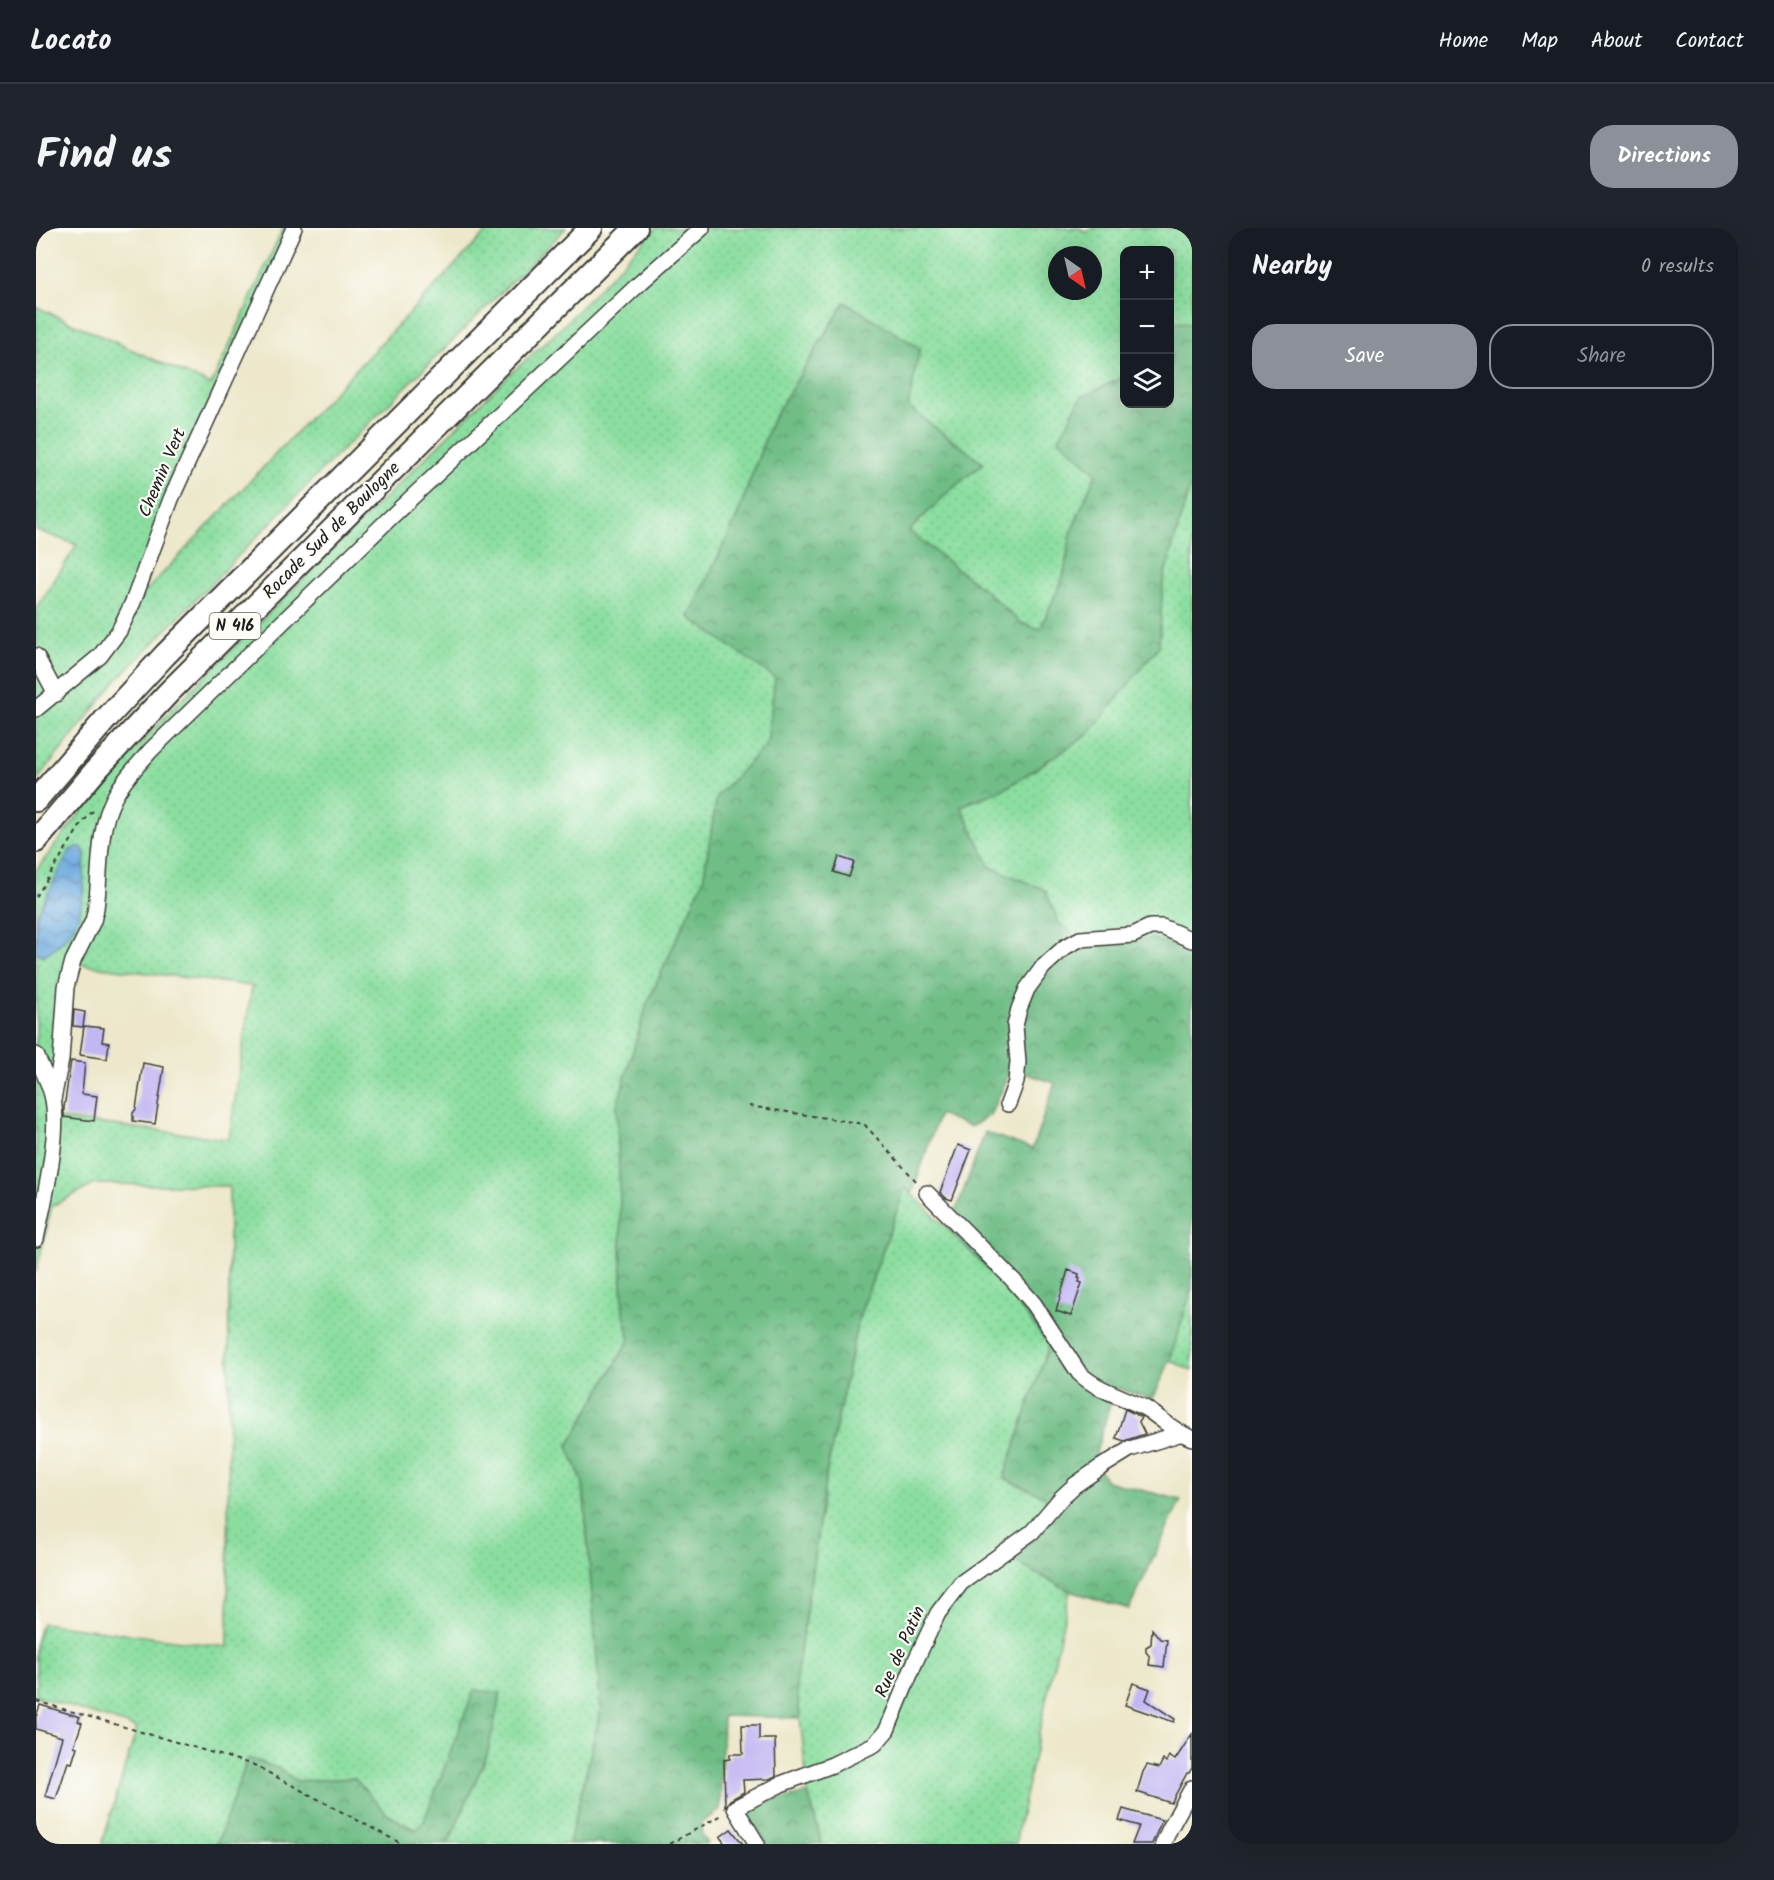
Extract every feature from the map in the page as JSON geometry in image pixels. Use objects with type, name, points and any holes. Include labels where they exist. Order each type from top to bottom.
[{"type":"highway","name":"Rocade Sud de Boulogne","points":[[36,800],[165,655],[591,228]]},
{"type":"highway","name":"Rocade Sud de Boulogne","points":[[36,841],[104,762],[169,692],[636,228]]},
{"type":"street","name":"Chemin Vert","points":[[36,709],[100,657],[126,618],[171,499],[294,228]]},
{"type":"street","points":[[36,1239],[53,1137],[53,1099],[61,1060],[66,987],[73,961],[90,927],[96,908],[105,821],[115,796],[151,750],[358,549],[640,283],[702,228]]},
{"type":"street","points":[[36,656],[56,693]]},
{"type":"street","points":[[1008,1104],[1016,1082],[1018,1062],[1015,1026],[1019,1009],[1027,989],[1043,967],[1065,947],[1080,939],[1133,935],[1150,927],[1162,927],[1192,940]]},
{"type":"street","points":[[36,1055],[53,1099]]},
{"type":"street","name":"Rue de Patin","points":[[927,1193],[1034,1304],[1079,1373],[1096,1387],[1143,1407],[1186,1436]]},
{"type":"street","name":"Rue de Patin","points":[[735,1808],[781,1784],[832,1765],[875,1744],[887,1730],[938,1613],[961,1583],[1032,1532],[1062,1497],[1101,1467],[1130,1449],[1186,1436]]},
{"type":"street","points":[[1163,1844],[1192,1788]]},
{"type":"street","points":[[735,1808],[757,1844]]},
{"type":"path","points":[[36,897],[88,816],[115,796]]},
{"type":"path","points":[[749,1106],[864,1124],[927,1193]]},
{"type":"path","points":[[36,1701],[254,1765],[402,1844]]},
{"type":"path","points":[[669,1844],[735,1808]]},
{"type":"green space","points":[[283,228],[299,228],[174,503],[143,594],[490,228],[566,228],[327,465],[117,680],[36,781],[36,609],[77,545],[36,530],[36,307],[211,385]]},
{"type":"green space","points":[[656,228],[1080,228],[1086,233],[1092,228],[1192,228],[1192,324],[1174,322],[1174,246],[1120,246],[1120,379],[1081,397],[1096,473],[1072,530],[1063,578],[1040,629],[1021,623],[987,592],[909,531],[947,493],[983,463],[908,407],[845,302],[771,422],[737,517],[689,617],[776,678],[767,744],[717,797],[703,881],[647,1004],[617,1105],[623,1309],[630,1339],[568,1446],[583,1483],[601,1710],[569,1844],[448,1844],[487,1755],[415,1830],[388,1815],[354,1778],[297,1781],[277,1768],[248,1758],[217,1844],[102,1844],[137,1728],[36,1696],[36,1643],[42,1623],[228,1647],[229,1186],[95,1184],[52,1206],[36,1273],[36,870],[85,807],[171,710],[506,378],[561,328]],"holes":[[[70,960],[84,965],[252,986],[229,1139],[52,1118]]]},
{"type":"green space","points":[[845,302],[920,348],[908,407],[983,463],[947,493],[909,531],[987,592],[1021,623],[1040,629],[1063,578],[1072,530],[1096,473],[1059,439],[1081,397],[1120,379],[1120,408],[1174,408],[1174,322],[1192,324],[1192,484],[1163,581],[1159,646],[1089,734],[1006,788],[961,806],[990,867],[1045,890],[1059,923],[1089,948],[1151,939],[1192,951],[1192,1287],[1170,1360],[1153,1399],[1115,1388],[1094,1459],[1106,1481],[1181,1500],[1129,1609],[1070,1591],[1009,1559],[1040,1534],[1046,1497],[1004,1478],[1049,1345],[999,1280],[949,1230],[985,1132],[1032,1149],[1055,1083],[1012,1069],[990,1115],[971,1127],[939,1114],[912,1194],[905,1188],[858,1320],[826,1475],[796,1679],[800,1718],[723,1716],[720,1810],[701,1823],[702,1835],[708,1844],[569,1844],[601,1710],[583,1483],[568,1446],[630,1339],[623,1309],[617,1105],[647,1004],[703,881],[717,796],[767,744],[775,678],[689,617],[737,517],[771,422]]},
{"type":"green space","points":[[1192,484],[1192,951],[1151,939],[1089,949],[1059,923],[1045,890],[990,867],[961,806],[1006,788],[1089,734],[1158,646],[1163,581]]},
{"type":"green space","points":[[905,1187],[999,1280],[1049,1345],[1004,1478],[1046,1497],[1040,1534],[1010,1559],[1070,1591],[1016,1844],[822,1844],[808,1793],[796,1680],[826,1475],[858,1320]]},
{"type":"green space","points":[[1192,1287],[1192,1371],[1170,1360]]},
{"type":"green space","points":[[474,1690],[501,1693],[487,1755],[448,1844],[217,1844],[248,1758],[277,1768],[297,1781],[354,1778],[388,1815],[415,1830],[424,1821]]},
{"type":"green space","points":[[808,1793],[822,1844],[766,1844],[747,1813],[772,1800]]},
{"type":"water","points":[[82,847],[85,853],[80,912],[68,936],[42,956],[36,952],[36,917],[70,850]]},
{"type":"building","points":[[839,857],[854,862],[849,877],[834,872]]},
{"type":"building","points":[[74,1010],[85,1012],[83,1027],[73,1026]]},
{"type":"building","points":[[84,1026],[104,1028],[102,1042],[109,1043],[107,1059],[80,1055]]},
{"type":"building","points":[[71,1061],[85,1063],[82,1094],[97,1096],[94,1121],[64,1117]]},
{"type":"building","points":[[143,1063],[164,1067],[155,1124],[133,1121]]},
{"type":"building","points":[[958,1145],[971,1150],[952,1200],[940,1192]]},
{"type":"building","points":[[1068,1270],[1079,1274],[1079,1282],[1082,1283],[1071,1316],[1056,1311]]},
{"type":"building","points":[[1125,1409],[1141,1417],[1139,1422],[1145,1434],[1124,1441],[1116,1438]]},
{"type":"building","points":[[1152,1629],[1160,1639],[1167,1640],[1164,1667],[1149,1665],[1150,1657],[1146,1652],[1146,1647],[1151,1644]]},
{"type":"building","points":[[1133,1683],[1150,1689],[1146,1700],[1175,1719],[1174,1722],[1125,1705]]},
{"type":"building","points":[[40,1705],[80,1717],[78,1721],[82,1723],[74,1746],[77,1747],[72,1763],[68,1762],[56,1799],[45,1796],[62,1737],[36,1729],[36,1717]]},
{"type":"building","points":[[742,1725],[759,1725],[759,1739],[775,1739],[776,1776],[769,1779],[743,1780],[744,1792],[730,1800],[725,1807],[724,1760],[730,1759],[730,1754],[743,1754]]},
{"type":"building","points":[[1192,1734],[1192,1768],[1171,1803],[1137,1792],[1147,1765],[1159,1768],[1163,1760],[1166,1762],[1169,1756],[1175,1760]]},
{"type":"building","points":[[1123,1809],[1162,1820],[1152,1844],[1132,1844],[1139,1826],[1119,1820]]},
{"type":"building","points":[[731,1829],[743,1844],[725,1844],[720,1837]]}]
